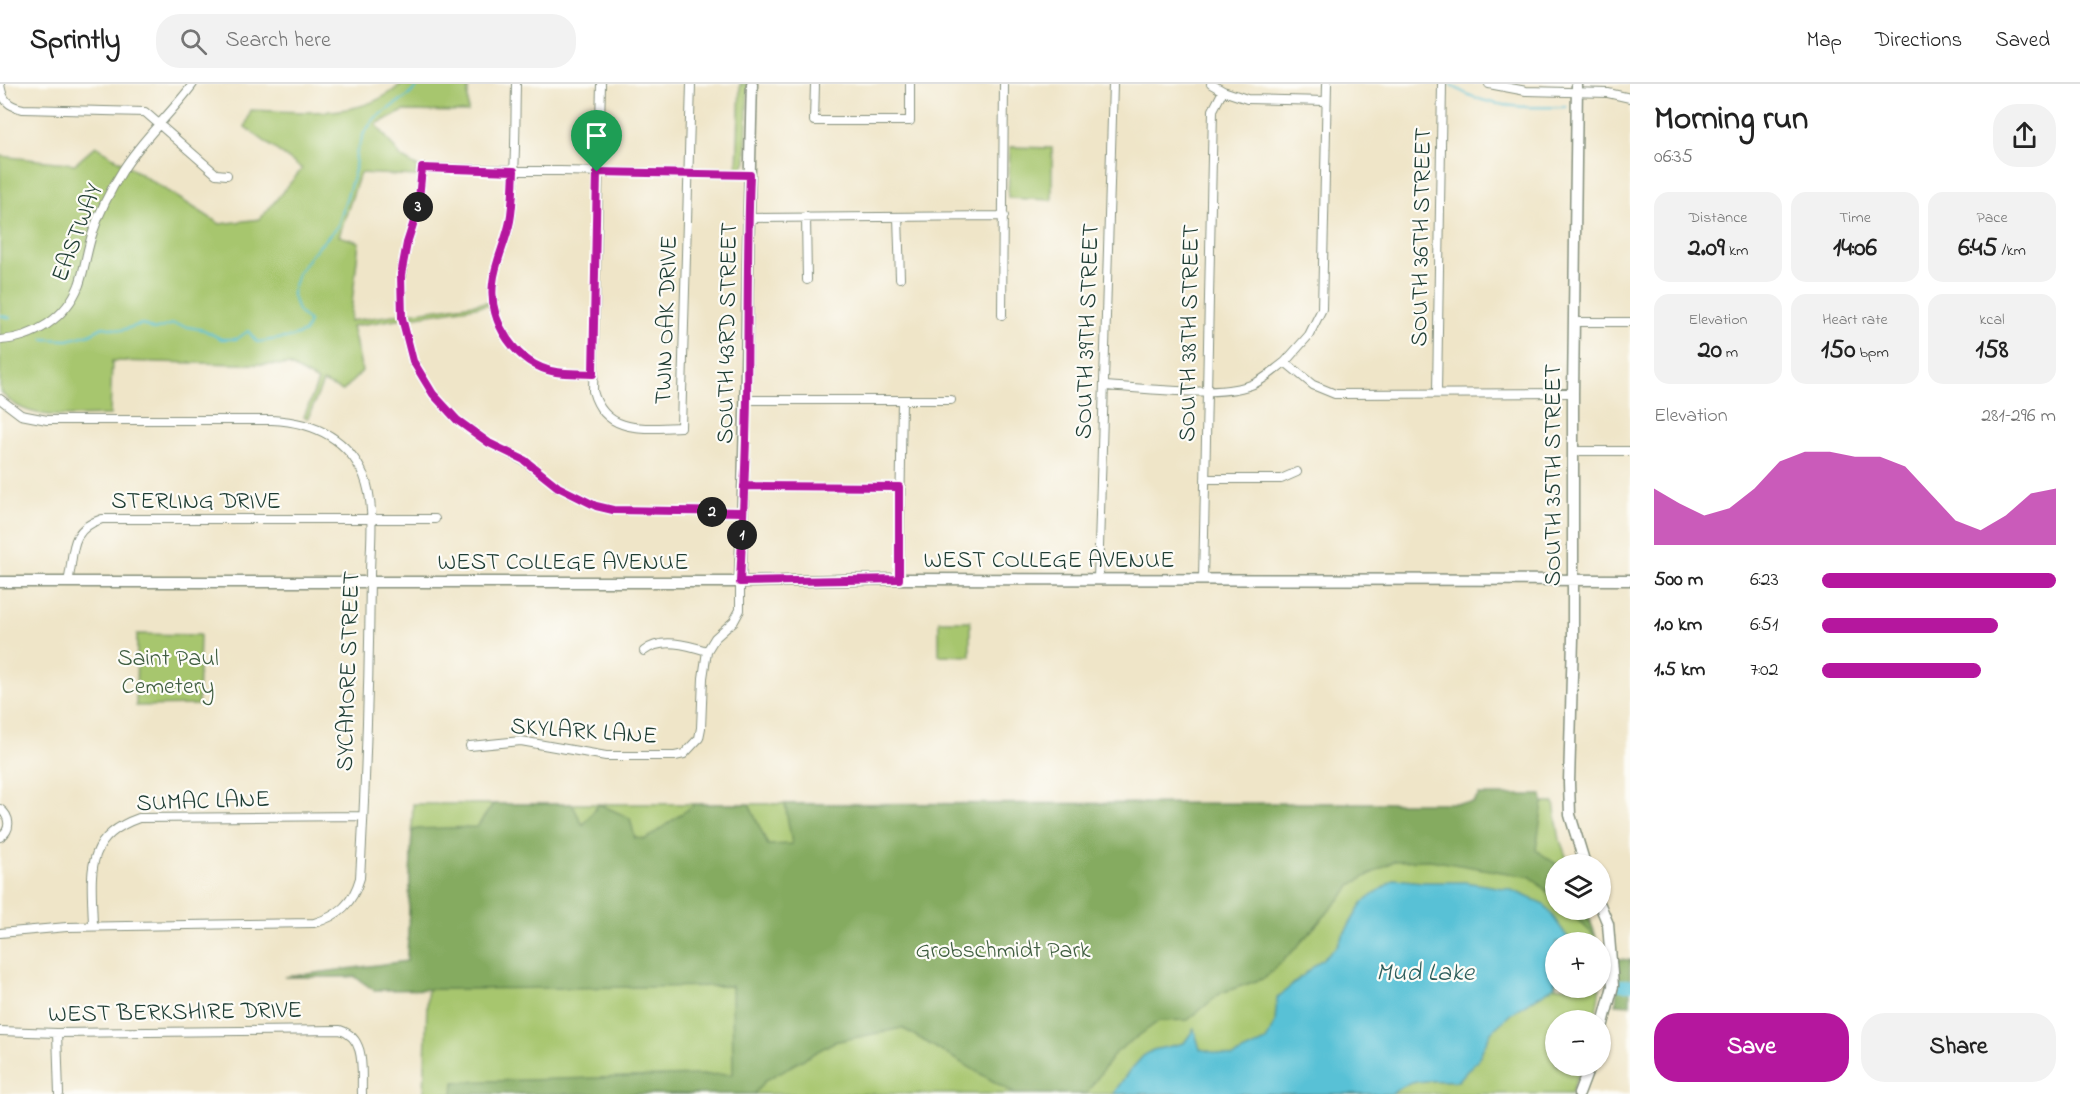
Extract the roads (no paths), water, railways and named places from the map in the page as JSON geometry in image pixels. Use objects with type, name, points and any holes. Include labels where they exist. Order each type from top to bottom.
[{"type":"street","points":[[0,84],[1,94],[6,102],[13,107],[23,109],[145,112],[216,174],[227,175]]},
{"type":"street","name":"EASTWAY","points":[[0,340],[15,339],[38,330],[50,323],[68,304],[79,286],[93,232],[124,167],[193,84]]},
{"type":"street","points":[[516,84],[511,218],[493,283],[493,298],[501,330],[513,346],[542,367],[556,372],[593,374]]},
{"type":"street","name":"TWIN OAK DRIVE","points":[[601,84],[593,391],[596,401],[613,421],[634,428],[681,427],[690,175]]},
{"type":"street","points":[[690,175],[691,84]]},
{"type":"street","name":"SOUTH 43RD STREET","points":[[740,582],[747,400],[748,218],[752,84]]},
{"type":"street","points":[[815,84],[814,122],[910,122],[910,84]]},
{"type":"street","points":[[1002,315],[1005,84]]},
{"type":"street","name":"SOUTH 39TH STREET","points":[[1098,580],[1113,84]]},
{"type":"street","points":[[1211,84],[1223,91],[1247,99],[1326,101]]},
{"type":"street","points":[[1104,386],[1207,391],[1253,385],[1285,362],[1309,335],[1322,309],[1327,84]]},
{"type":"street","name":"SOUTH 36TH STREET","points":[[1437,392],[1442,84]]},
{"type":"street","points":[[1489,84],[1526,92],[1577,88],[1630,98]]},
{"type":"street","name":"SOUTH 35TH STREET","points":[[1577,88],[1573,393],[1574,580],[1569,783],[1570,815],[1583,854]]},
{"type":"street","name":"SOUTH 38TH STREET","points":[[1203,580],[1213,110],[1223,91]]},
{"type":"street","points":[[743,512],[613,510],[596,506],[558,487],[524,460],[489,443],[457,420],[433,394],[413,361],[402,318],[400,294],[402,265],[418,209],[422,168],[750,175]]},
{"type":"street","points":[[748,218],[1004,216]]},
{"type":"street","points":[[806,217],[807,280]]},
{"type":"street","points":[[898,217],[900,278]]},
{"type":"street","points":[[1574,322],[1630,322]]},
{"type":"street","points":[[1285,362],[1313,386],[1335,393],[1573,393]]},
{"type":"street","name":"SYCAMORE STREET","points":[[0,399],[21,415],[47,420],[272,420],[309,425],[340,443],[357,464],[366,482],[370,519],[360,878],[357,890],[346,906],[326,920],[299,924],[93,926],[0,933]]},
{"type":"street","points":[[747,400],[951,400]]},
{"type":"street","points":[[899,579],[902,400]]},
{"type":"street","points":[[1574,451],[1630,452]]},
{"type":"street","points":[[1205,479],[1281,479],[1297,472]]},
{"type":"street","points":[[744,486],[899,487]]},
{"type":"street","name":"STERLING DRIVE","points":[[68,582],[74,541],[85,526],[102,519],[435,519]]},
{"type":"street","name":"WEST COLLEGE AVENUE","points":[[0,582],[740,582],[899,579],[1630,580]]},
{"type":"street","points":[[644,651],[650,647],[671,644],[707,651],[715,638],[734,621],[740,610],[740,582]]},
{"type":"street","name":"SKYLARK LANE","points":[[470,746],[521,741],[606,756],[684,754],[699,738],[707,651]]},
{"type":"street","points":[[0,809],[7,815],[8,828],[0,837]]},
{"type":"street","name":"SUMAC LANE","points":[[93,926],[92,873],[96,854],[102,841],[123,824],[139,818],[363,816]]},
{"type":"street","points":[[1606,920],[1613,986],[1607,1010]]},
{"type":"street","name":"WEST BERKSHIRE DRIVE","points":[[0,1031],[57,1033],[327,1029],[349,1033],[359,1046],[362,1094]]},
{"type":"street","points":[[57,1033],[59,1094]]},
{"type":"street","points":[[1579,1094],[1586,1076]]},
{"type":"water","name":"Mud Lake","points":[[1395,879],[1422,882],[1465,882],[1509,889],[1544,904],[1545,920],[1555,920],[1564,932],[1545,932],[1545,992],[1514,1011],[1491,1032],[1478,1059],[1458,1081],[1415,1082],[1392,1094],[1113,1094],[1143,1056],[1153,1050],[1184,1043],[1194,1029],[1200,1049],[1232,1057],[1266,1041],[1275,1022],[1277,998],[1336,947],[1363,902]]},
{"type":"waterway","points":[[43,339],[68,340],[90,334],[103,327],[122,330],[142,324],[154,330],[173,324],[204,330],[221,339],[237,339],[248,331],[257,342],[292,337],[305,332],[309,322],[298,311],[292,293],[298,273],[338,226],[355,170],[356,154],[364,133],[375,118],[409,95],[420,84]]},
{"type":"waterway","points":[[1450,84],[1491,103],[1521,107],[1566,107]]},
{"type":"waterway","points":[[0,315],[10,318]]},
{"type":"waterway","points":[[1621,985],[1630,985]]},
{"type":"park label","name":"Saint Paul Cemetery","points":[[168,671]]},
{"type":"park label","name":"Grobschmidt Park","points":[[1003,949]]}]
